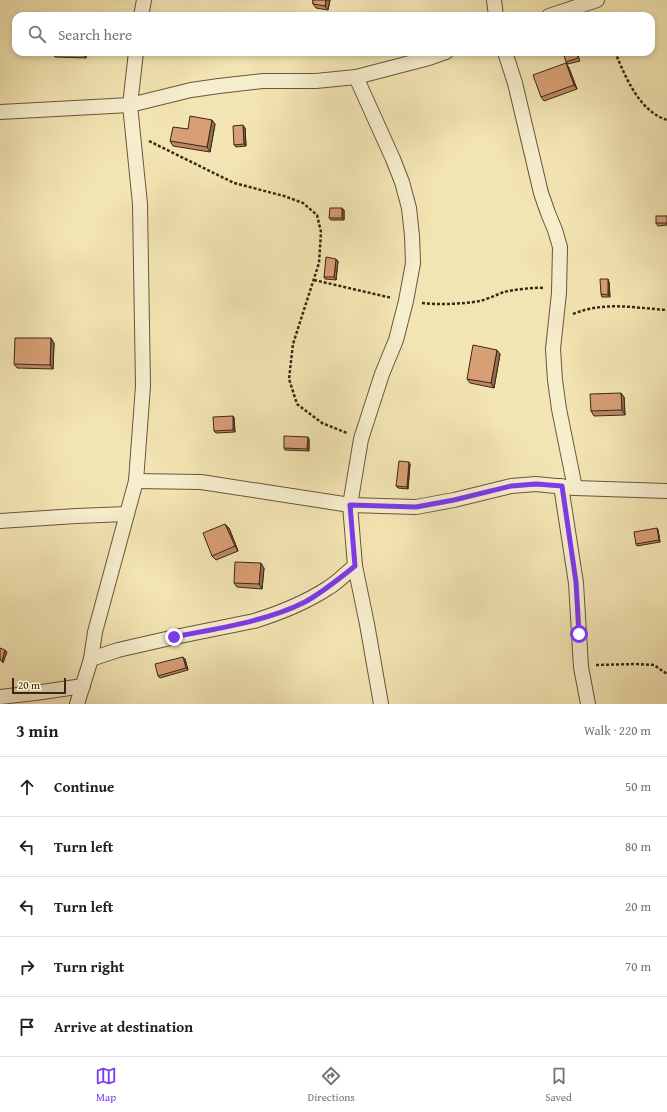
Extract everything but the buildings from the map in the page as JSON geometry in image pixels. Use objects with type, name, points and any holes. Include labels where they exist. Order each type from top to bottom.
[{"type":"street","points":[[142,12],[144,0]]},
{"type":"street","points":[[494,0],[496,12]]},
{"type":"street","points":[[561,12],[597,0]]},
{"type":"street","points":[[77,704],[91,659],[95,632],[136,481],[143,386],[140,204],[130,105],[136,56]]},
{"type":"street","points":[[0,112],[130,105],[191,90],[219,86],[263,81],[316,81],[356,77],[435,56]]},
{"type":"street","points":[[506,56],[515,83],[541,193],[560,247],[559,293],[553,349],[555,380],[568,487],[581,667],[588,704]]},
{"type":"street","points":[[356,77],[402,182],[409,208],[412,236],[412,263],[406,301],[396,340],[382,374],[361,439],[350,505],[355,566],[381,704]]},
{"type":"street","points":[[136,481],[201,482],[350,505],[416,507],[454,500],[511,486],[536,484],[568,487],[667,491]]},
{"type":"street","points":[[0,521],[127,514]]},
{"type":"street","points":[[91,659],[118,650],[254,621],[275,614],[304,602],[329,587],[355,566]]},
{"type":"street","points":[[0,697],[82,686]]},
{"type":"path","points":[[617,56],[627,80],[643,103],[656,117],[667,120]]},
{"type":"path","points":[[132,132],[234,183],[284,196],[303,203],[317,215],[321,232],[319,263],[293,344],[289,379],[297,404],[322,424],[361,439]]},
{"type":"path","points":[[314,280],[406,301],[432,304],[464,303],[482,300],[505,292],[537,287],[559,293]]},
{"type":"path","points":[[556,322],[585,309],[606,306],[627,306],[667,310]]},
{"type":"path","points":[[581,667],[642,664],[654,665],[667,674]]},
{"type":"route","points":[[174,637],[254,621],[304,602],[329,587],[355,566],[350,505],[416,507],[454,500],[511,486],[536,484],[562,486],[566,522],[576,582],[579,634]]}]
